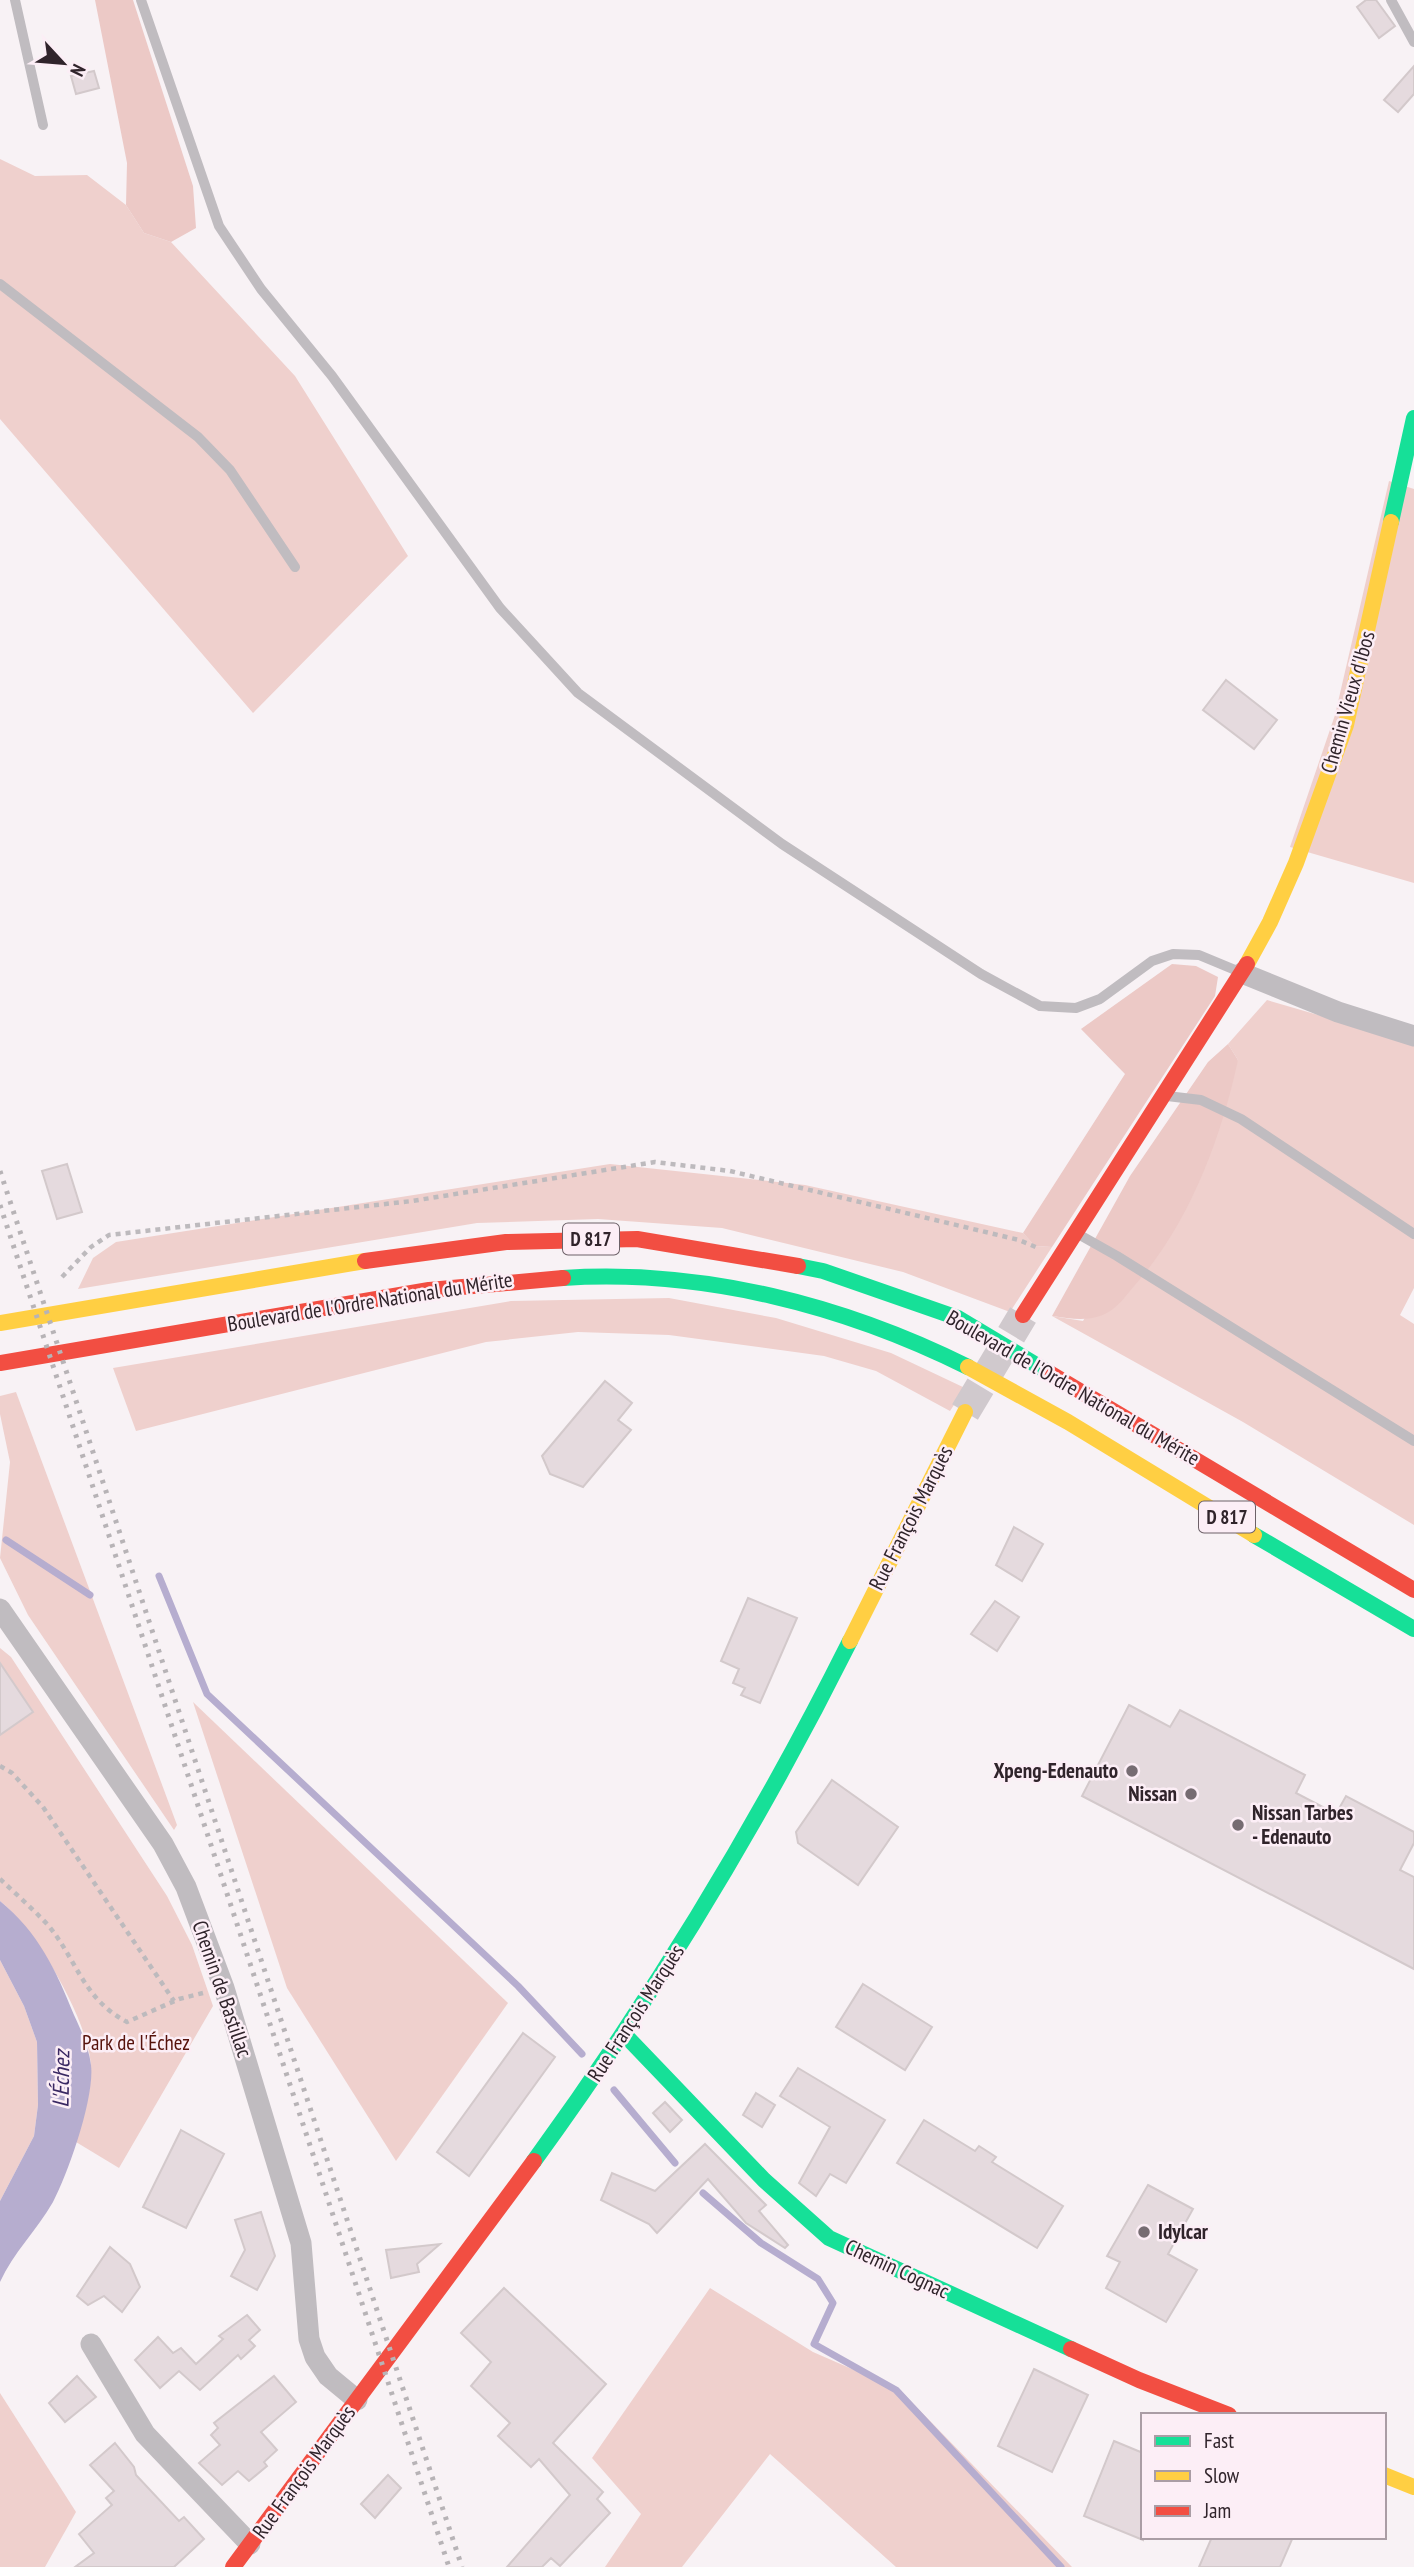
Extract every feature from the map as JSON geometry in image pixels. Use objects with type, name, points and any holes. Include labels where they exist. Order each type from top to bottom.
[{"type":"street","name":"Chemin Vieux d'Ibos","points":[[1242,973],[1296,863],[1346,725],[1414,418]]},
{"type":"street","points":[[1023,1315],[1242,973],[1338,1012],[1414,1036]]},
{"type":"street","name":"Boulevard de l'Ordre National du Mérite","points":[[0,1323],[418,1252],[506,1242],[637,1239],[696,1247],[823,1271],[958,1318],[1057,1374],[1414,1590]]},
{"type":"street","name":"Boulevard de l'Ordre National du Mérite","points":[[0,1363],[416,1290],[532,1277],[610,1275],[691,1281],[762,1293],[858,1319],[940,1353],[1040,1404],[1414,1629]]},
{"type":"street","name":"Rue François Marquès","points":[[233,2567],[624,2034],[716,1889],[802,1739],[965,1412]]},
{"type":"street","name":"Chemin de Bastillac","points":[[0,1609],[163,1844],[191,1899],[224,1987],[301,2243],[309,2339],[315,2357],[328,2376],[357,2400]]},
{"type":"street","name":"Chemin Cognac","points":[[624,2034],[764,2180],[829,2238],[1139,2380],[1224,2413]]},
{"type":"street","points":[[91,2344],[145,2434],[250,2544]]},
{"type":"street","points":[[1386,2476],[1414,2487]]},
{"type":"lane","points":[[15,0],[43,125]]},
{"type":"lane","points":[[141,0],[219,226],[261,289],[332,376],[500,608],[579,693],[782,844],[981,974],[1040,1006],[1076,1008],[1100,999],[1152,961],[1173,954],[1199,956],[1242,973]]},
{"type":"lane","points":[[1391,0],[1414,42]]},
{"type":"lane","points":[[0,284],[198,437],[230,470],[295,567]]},
{"type":"lane","points":[[1164,1095],[1201,1100],[1241,1119],[1414,1234]]},
{"type":"lane","points":[[1076,1233],[1117,1255],[1414,1441]]},
{"type":"path","points":[[62,1277],[91,1247],[109,1235],[174,1225],[412,1201],[654,1162],[730,1171],[1019,1240],[1060,1257]]},
{"type":"path","points":[[0,1766],[12,1773],[43,1807],[174,2001]]},
{"type":"path","points":[[0,1879],[49,1927],[90,1992],[107,2012],[127,2022],[174,2001],[224,1987]]},
{"type":"green space","points":[[0,159],[35,176],[87,175],[126,205],[144,233],[171,242],[295,376],[408,556],[253,713],[0,419]]},
{"type":"green space","points":[[1389,481],[1414,489],[1414,883],[1290,847],[1335,715]]},
{"type":"green space","points":[[1267,1000],[1414,1043],[1414,1288],[1400,1315],[1414,1324],[1414,1525],[1243,1422],[1052,1316],[1083,1321],[1238,1060],[1228,1044]]},
{"type":"green space","points":[[610,1164],[805,1185],[1023,1233],[1035,1246],[1052,1247],[1010,1312],[903,1272],[722,1228],[598,1219],[477,1223],[78,1289],[93,1258],[116,1242]]},
{"type":"green space","points":[[669,1298],[776,1318],[891,1353],[965,1388],[950,1411],[876,1371],[824,1356],[669,1335],[578,1332],[486,1342],[136,1431],[113,1368],[511,1301]]},
{"type":"green space","points":[[16,1392],[177,1825],[174,1830],[28,1615],[0,1558],[10,1462],[0,1414],[0,1396]]},
{"type":"green space","name":"Park de l'Échez","points":[[0,1648],[11,1657],[167,1896],[192,1945],[213,2006],[119,2168],[76,2142],[91,2078],[89,2050],[82,2027],[59,1978],[44,1954],[14,1914],[0,1901]]},
{"type":"green space","points":[[193,1702],[508,2003],[396,2161],[287,1988]]},
{"type":"green space","points":[[0,1960],[24,2006],[37,2042],[38,2105],[34,2136],[0,2201]]},
{"type":"green space","points":[[710,2288],[813,2352],[900,2390],[1072,2567],[896,2567],[770,2454],[682,2567],[605,2567],[641,2514],[592,2458]]},
{"type":"green space","points":[[0,2393],[76,2512],[45,2567],[0,2567]]},
{"type":"shaded area","points":[[95,0],[133,0],[193,186],[196,228],[171,242],[144,233],[126,205],[127,163]]},
{"type":"shaded area","points":[[1172,964],[1196,966],[1218,977],[1215,996],[1052,1247],[1035,1246],[1023,1233],[1125,1074],[1081,1029]]},
{"type":"shaded area","points":[[1228,1044],[1238,1060],[1231,1090],[1200,1179],[1171,1235],[1154,1261],[1113,1309],[1091,1318],[1052,1316],[1130,1176],[1208,1062]]},
{"type":"water","name":"L'Échez","points":[[0,1901],[25,1926],[53,1967],[87,2046],[91,2079],[85,2115],[59,2189],[47,2212],[0,2282],[0,2201],[34,2136],[38,2105],[37,2042],[24,2006],[0,1960]]},
{"type":"building","points":[[1366,0],[1376,0],[1395,26],[1379,38],[1357,7]]},
{"type":"building","points":[[1414,66],[1414,94],[1398,112],[1384,100]]},
{"type":"building","points":[[94,71],[99,88],[76,94],[71,76]]},
{"type":"building","points":[[1226,680],[1277,720],[1254,749],[1203,710]]},
{"type":"building","points":[[67,1164],[82,1212],[57,1219],[42,1171]]},
{"type":"building","points":[[605,1381],[632,1403],[618,1420],[631,1430],[583,1487],[550,1474],[542,1456]]},
{"type":"building","points":[[1014,1527],[1043,1544],[1022,1581],[996,1565]]},
{"type":"building","points":[[748,1598],[797,1618],[760,1703],[741,1695],[745,1688],[733,1683],[739,1669],[721,1661]]},
{"type":"building","points":[[995,1601],[1019,1617],[997,1651],[971,1634]]},
{"type":"building","points":[[0,1663],[33,1712],[0,1735]]},
{"type":"building","points":[[1129,1705],[1170,1727],[1180,1710],[1305,1775],[1296,1793],[1336,1814],[1346,1796],[1414,1832],[1414,1843],[1400,1870],[1414,1877],[1414,1969],[1082,1796]]},
{"type":"building","points":[[832,1780],[898,1827],[858,1885],[798,1843],[796,1832]]},
{"type":"building","points":[[863,1984],[932,2027],[905,2070],[836,2027]]},
{"type":"building","points":[[523,2033],[555,2057],[469,2176],[437,2152]]},
{"type":"building","points":[[798,2068],[885,2120],[846,2183],[830,2174],[816,2196],[799,2183],[830,2127],[780,2096]]},
{"type":"building","points":[[756,2093],[775,2105],[762,2127],[743,2115]]},
{"type":"building","points":[[665,2102],[682,2120],[670,2132],[653,2113]]},
{"type":"building","points":[[924,2120],[975,2151],[979,2146],[996,2157],[992,2162],[1063,2206],[1037,2248],[897,2163]]},
{"type":"building","points":[[181,2130],[224,2154],[186,2228],[143,2207]]},
{"type":"building","points":[[705,2144],[766,2205],[759,2211],[788,2245],[785,2248],[746,2223],[708,2179],[657,2233],[649,2224],[601,2200],[612,2173],[655,2191]]},
{"type":"building","points":[[1148,2185],[1193,2209],[1168,2254],[1197,2270],[1166,2322],[1106,2288],[1120,2262],[1107,2256]]},
{"type":"building","points":[[261,2212],[275,2256],[257,2290],[231,2276],[245,2250],[235,2220]]},
{"type":"building","points":[[440,2244],[417,2264],[419,2272],[391,2278],[386,2250]]},
{"type":"building","points":[[110,2247],[130,2264],[140,2287],[122,2312],[104,2296],[88,2305],[77,2296]]},
{"type":"building","points":[[504,2288],[606,2384],[553,2443],[603,2492],[597,2499],[610,2513],[560,2566],[551,2558],[542,2567],[507,2567],[570,2495],[539,2459],[531,2467],[498,2436],[510,2423],[471,2386],[491,2362],[461,2333]]},
{"type":"building","points":[[247,2315],[260,2330],[249,2340],[255,2346],[241,2359],[238,2355],[200,2390],[179,2371],[160,2388],[135,2360],[158,2337],[173,2353],[181,2348],[196,2364],[223,2339],[219,2336]]},
{"type":"building","points":[[1034,2369],[1088,2395],[1052,2472],[998,2446]]},
{"type":"building","points":[[77,2376],[96,2397],[65,2422],[49,2403]]},
{"type":"building","points":[[274,2376],[296,2402],[261,2432],[277,2450],[264,2462],[267,2466],[249,2481],[238,2471],[222,2485],[199,2463],[220,2445],[211,2435],[218,2428],[214,2423]]},
{"type":"building","points":[[1114,2441],[1141,2452],[1143,2540],[1084,2516]]},
{"type":"building","points":[[115,2443],[134,2467],[136,2475],[179,2521],[184,2517],[204,2539],[174,2567],[75,2567],[94,2553],[79,2534],[112,2505],[106,2498],[114,2491],[90,2465]]},
{"type":"building","points":[[388,2475],[401,2488],[375,2518],[361,2504]]},
{"type":"building","points":[[1211,2539],[1292,2539],[1280,2567],[1199,2567]]},
{"type":"waterway","points":[[6,1540],[90,1595]]},
{"type":"waterway","points":[[159,1576],[207,1694],[518,1986],[582,2054]]},
{"type":"waterway","points":[[614,2090],[675,2163]]},
{"type":"waterway","points":[[703,2193],[761,2243],[818,2279],[833,2303],[814,2344],[896,2390],[1061,2567]]},
{"type":"tunnel","points":[[965,1412],[1023,1315]]},
{"type":"railway","points":[[0,1171],[462,2567]]},
{"type":"railway","points":[[0,1205],[449,2567]]},
{"type":"traffic: fast","points":[[1391,522],[1414,418]]},
{"type":"traffic: fast","points":[[798,1266],[823,1271],[958,1318],[1048,1372]]},
{"type":"traffic: fast","points":[[563,1278],[668,1279],[772,1296],[872,1326],[968,1367]]},
{"type":"traffic: fast","points":[[1254,1535],[1414,1629]]},
{"type":"traffic: fast","points":[[534,2161],[621,2036],[703,1907],[779,1776],[850,1641]]},
{"type":"traffic: fast","points":[[624,2034],[764,2180],[829,2238],[1071,2349]]},
{"type":"traffic: slow","points":[[1247,964],[1270,922],[1296,863],[1346,725],[1391,522]]},
{"type":"traffic: slow","points":[[0,1323],[365,1261]]},
{"type":"traffic: slow","points":[[968,1367],[1068,1422],[1254,1535]]},
{"type":"traffic: slow","points":[[850,1641],[965,1412]]},
{"type":"traffic: slow","points":[[1386,2476],[1414,2487]]},
{"type":"traffic: jam","points":[[1023,1315],[1247,964]]},
{"type":"traffic: jam","points":[[365,1261],[506,1242],[637,1239],[798,1266]]},
{"type":"traffic: jam","points":[[0,1363],[429,1290],[563,1278]]},
{"type":"traffic: jam","points":[[1048,1372],[1414,1590]]},
{"type":"traffic: jam","points":[[233,2567],[534,2161]]},
{"type":"traffic: jam","points":[[1071,2349],[1139,2380],[1224,2413]]},
{"type":"place","name":"Xpeng-Edenauto","points":[[1132,1771]]},
{"type":"place","name":"Nissan","points":[[1191,1794]]},
{"type":"place","name":"Nissan Tarbes - Edenauto","points":[[1238,1825]]},
{"type":"place","name":"Idylcar","points":[[1144,2232]]}]
